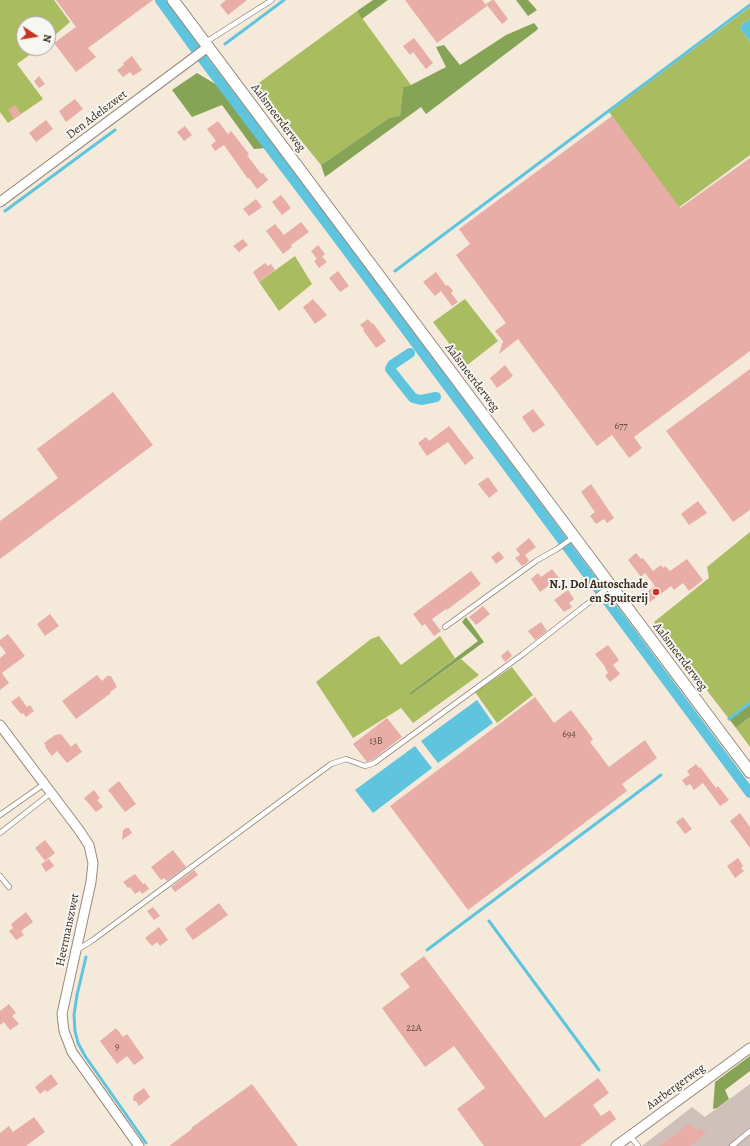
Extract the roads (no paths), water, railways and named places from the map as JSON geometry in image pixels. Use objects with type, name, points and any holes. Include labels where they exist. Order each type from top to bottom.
[{"type":"street","name":"Aalsmeerderweg","points":[[173,0],[202,50],[301,170],[571,539],[750,772]]},
{"type":"street","name":"Den Adelszwet","points":[[0,202],[202,50]]},
{"type":"street","name":"Heermanszwet","points":[[0,725],[89,845],[93,863],[91,882],[62,1014],[64,1030],[67,1042],[72,1052],[139,1146]]},
{"type":"street","name":"Aarbergerweg","points":[[616,1146],[750,1048]]},
{"type":"lane","points":[[202,50],[272,0]]},
{"type":"lane","points":[[445,627],[536,561],[571,539]]},
{"type":"lane","points":[[75,951],[131,912],[331,764],[346,759],[365,766],[374,763],[523,654],[608,587]]},
{"type":"lane","points":[[0,816],[44,784]]},
{"type":"lane","points":[[0,833],[51,793]]},
{"type":"lane","points":[[0,876],[9,887]]},
{"type":"lane","points":[[732,1146],[750,1131]]},
{"type":"lane","points":[[630,1136],[638,1146]]},
{"type":"water","points":[[750,19],[750,42],[740,28],[741,25]]},
{"type":"water","points":[[477,700],[493,723],[438,763],[421,741]]},
{"type":"water","points":[[415,746],[432,768],[373,813],[355,790]]},
{"type":"waterway","points":[[160,0],[750,793]]},
{"type":"waterway","points":[[225,44],[284,0]]},
{"type":"waterway","points":[[395,271],[750,5]]},
{"type":"waterway","points":[[5,211],[115,130]]},
{"type":"waterway","points":[[410,353],[392,365],[390,369],[413,398],[421,400],[436,397]]},
{"type":"waterway","points":[[729,719],[750,703]]},
{"type":"waterway","points":[[427,950],[661,775]]},
{"type":"waterway","points":[[489,921],[599,1070]]},
{"type":"waterway","points":[[86,957],[74,1015],[75,1031],[78,1043],[85,1056],[146,1143]]},
{"type":"place","name":"N.J. Dol Autoschade en Spuiterij","points":[[656,592]]}]
